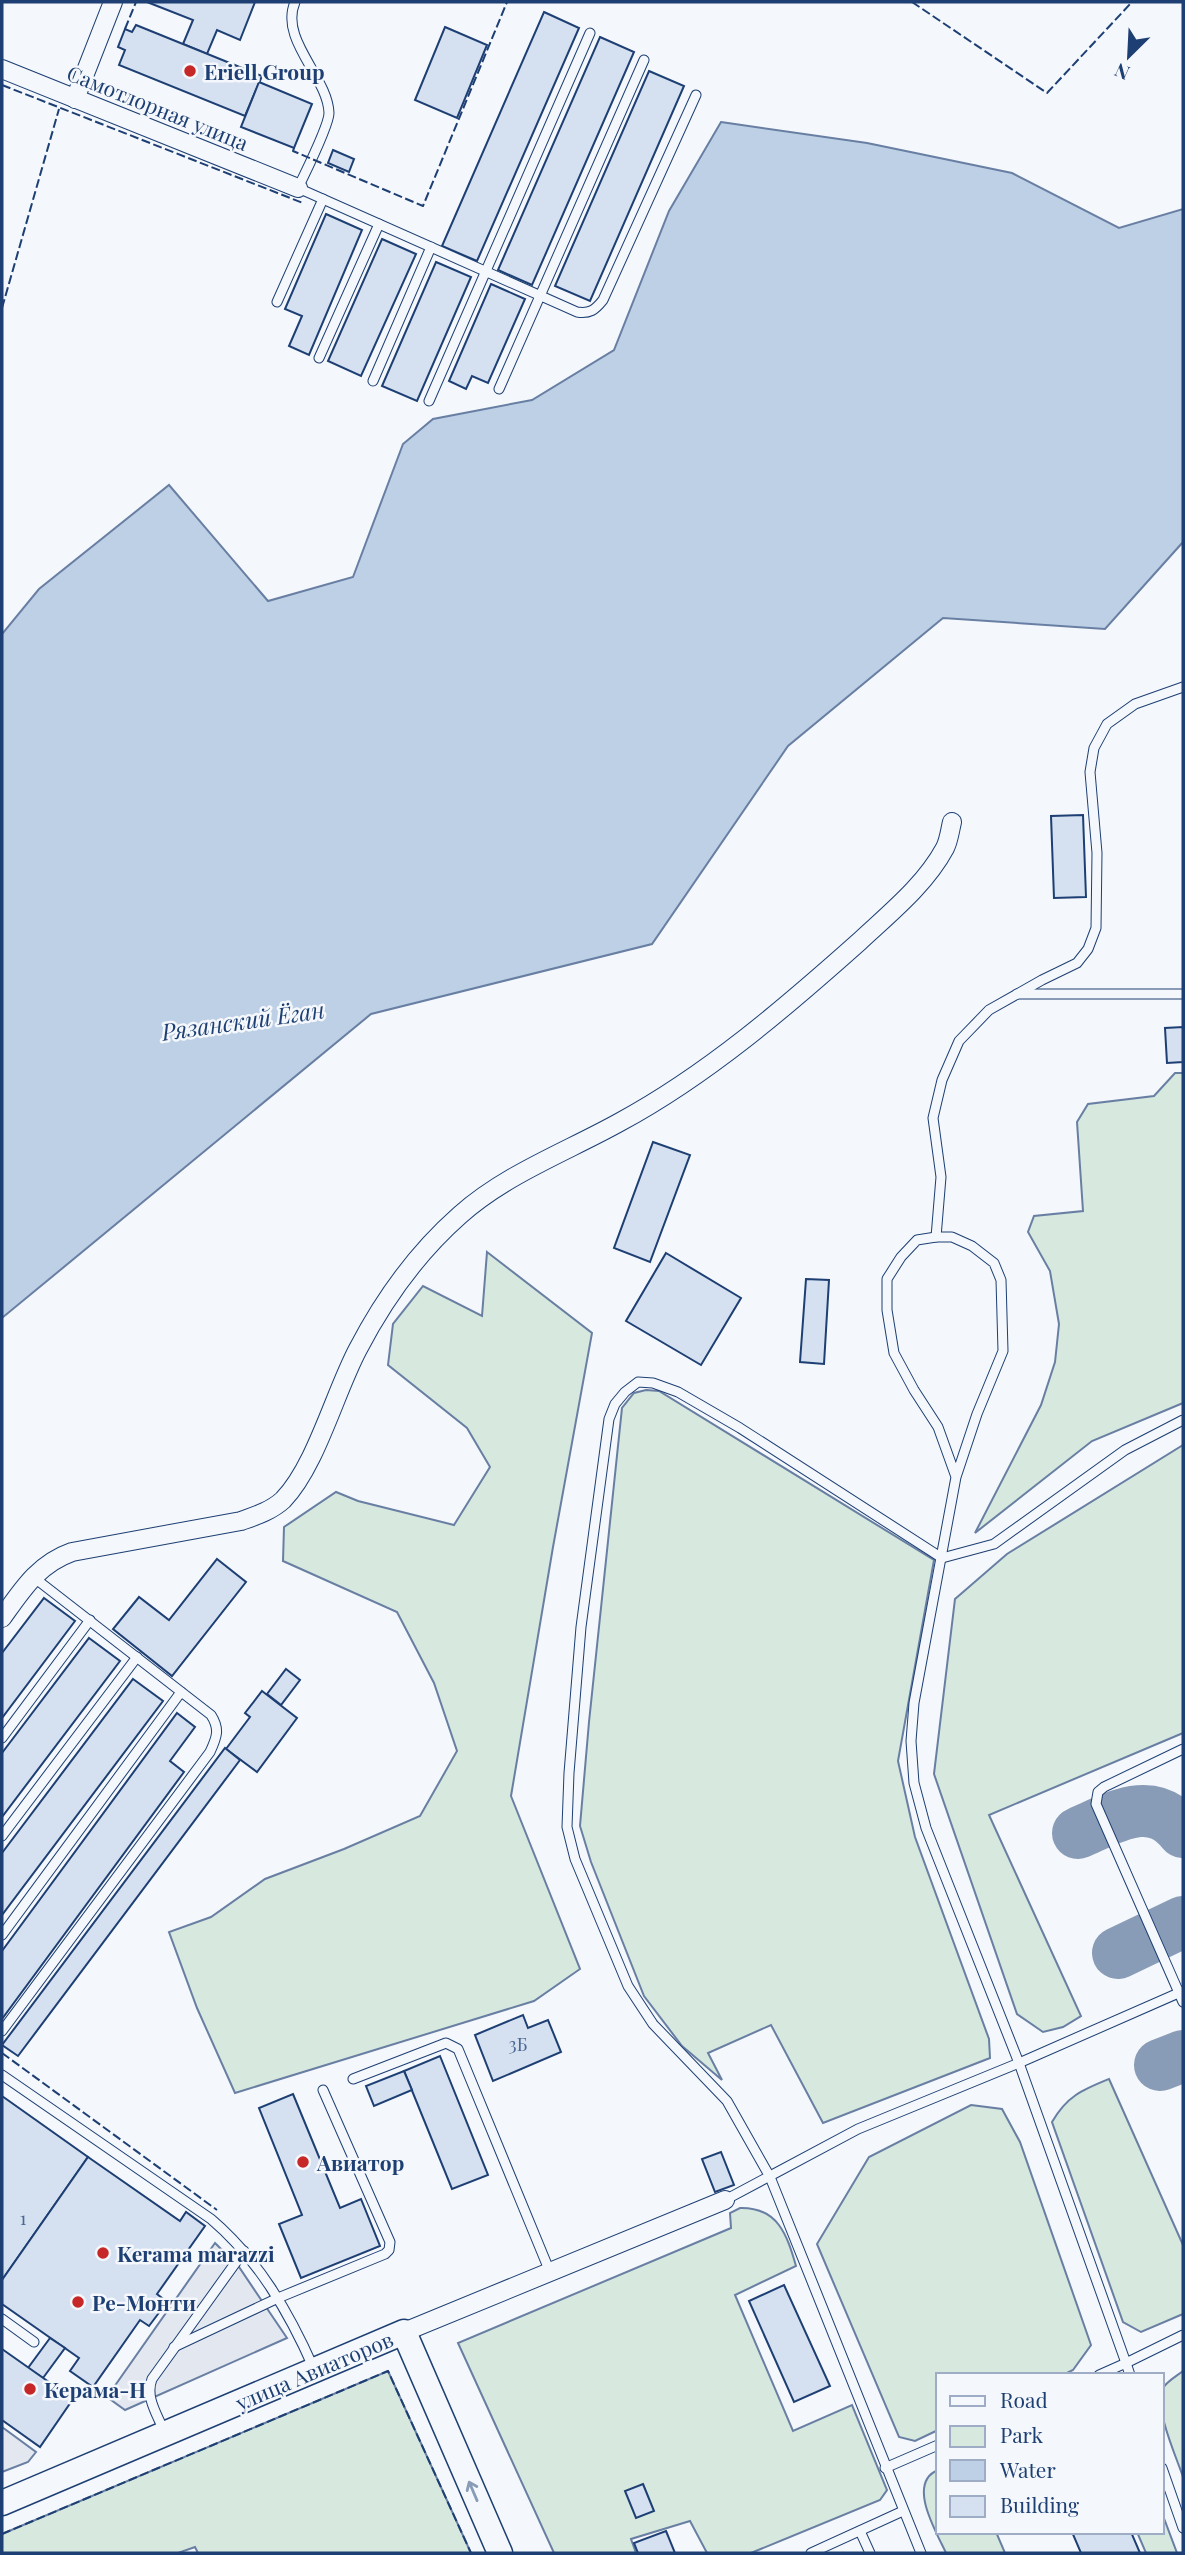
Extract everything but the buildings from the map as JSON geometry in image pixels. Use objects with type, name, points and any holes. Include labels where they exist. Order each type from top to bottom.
[{"type":"main road","name":"улица Авиаторов","points":[[2,2503],[404,2332],[500,2553]]},
{"type":"street","points":[[75,99],[113,2]]},
{"type":"street","name":"Самотлорная улица","points":[[2,69],[298,188]]},
{"type":"street","points":[[2,1618],[32,1576],[50,1562],[72,1552],[241,1521],[264,1512],[281,1501],[303,1470],[357,1351],[377,1315],[427,1247],[461,1214],[493,1190],[622,1121],[698,1073],[770,1020],[901,903],[947,845],[952,822]]},
{"type":"street","points":[[404,2332],[725,2200]]},
{"type":"lane","points":[[295,2],[291,12],[292,29],[326,101],[329,115],[298,188],[577,312],[588,313],[596,309],[603,300],[696,95]]},
{"type":"lane","points":[[429,401],[590,33]]},
{"type":"lane","points":[[499,389],[644,60]]},
{"type":"lane","points":[[277,302],[323,199]]},
{"type":"lane","points":[[319,358],[379,224]]},
{"type":"lane","points":[[373,381],[431,247]]},
{"type":"lane","points":[[936,1237],[941,1177],[933,1118],[942,1080],[959,1041],[989,1010],[1077,963],[1088,949],[1096,928],[1097,853],[1090,772],[1094,748],[1107,724],[1135,704],[1183,687]]},
{"type":"lane","points":[[1017,994],[1183,995]]},
{"type":"lane","points":[[956,1477],[938,1427],[894,1353],[887,1310],[887,1279],[894,1268],[918,1240],[936,1237],[952,1237],[972,1246],[994,1263],[1001,1280],[1003,1351],[977,1414],[956,1477],[914,1703],[911,1741],[914,1783],[926,1828],[1018,2063],[1129,2373]]},
{"type":"lane","points":[[921,2553],[770,2178],[727,2101],[653,2024],[628,1986],[575,1859],[567,1826],[582,1627],[609,1419],[615,1404],[638,1382],[653,1383],[678,1392],[740,1428],[942,1558],[994,1544],[1125,1450],[1183,1420]]},
{"type":"lane","points":[[2,2031],[210,1752],[217,1738],[217,1725],[211,1715],[32,1576]]},
{"type":"lane","points":[[2,1738],[90,1620]]},
{"type":"lane","points":[[2,1836],[137,1657]]},
{"type":"lane","points":[[2,1935],[181,1692]]},
{"type":"lane","points":[[1183,1749],[1104,1787],[1098,1792],[1096,1804],[1181,1992],[1183,2003]]},
{"type":"lane","points":[[725,2200],[858,2129],[1181,1992]]},
{"type":"lane","points":[[353,2079],[446,2043],[458,2049],[550,2273]]},
{"type":"lane","points":[[2,2075],[211,2219],[244,2251],[278,2298],[298,2332],[314,2370]]},
{"type":"lane","points":[[174,2347],[389,2250],[390,2242],[323,2090]]},
{"type":"lane","points":[[164,2433],[148,2388],[174,2347],[244,2251]]},
{"type":"lane","points":[[2,2319],[34,2342]]},
{"type":"lane","points":[[1104,2373],[1183,2335]]},
{"type":"lane","points":[[885,2468],[936,2446]]},
{"type":"lane","points":[[1164,2474],[1183,2528]]},
{"type":"lane","points":[[811,2553],[903,2511]]},
{"type":"lane","points":[[860,2531],[870,2553]]},
{"type":"green space","points":[[1175,1073],[1183,1073],[1183,1403],[1092,1441],[975,1533],[1041,1405],[1055,1362],[1059,1324],[1050,1271],[1028,1232],[1034,1216],[1083,1211],[1077,1122],[1088,1104],[1154,1096]]},
{"type":"green space","points":[[487,1252],[592,1333],[511,1796],[580,1969],[534,2001],[235,2093],[197,2008],[169,1932],[211,1917],[265,1879],[420,1816],[457,1751],[434,1683],[397,1612],[283,1561],[284,1527],[336,1492],[358,1501],[454,1525],[490,1467],[467,1428],[388,1365],[393,1324],[423,1286],[482,1316]]},
{"type":"green space","points":[[659,1391],[934,1560],[898,1761],[915,1837],[989,2039],[990,2058],[823,2123],[771,2025],[708,2053],[722,2080],[682,2046],[644,1996],[591,1862],[580,1826],[622,1408],[634,1393]]},
{"type":"green space","points":[[1183,1445],[1183,1733],[989,1815],[1081,2016],[1063,2027],[1043,2032],[1017,2014],[934,1774],[955,1599],[1007,1554]]},
{"type":"green space","points":[[1109,2079],[1183,2245],[1183,2314],[1141,2332],[1123,2322],[1052,2122],[1063,2106],[1076,2095]]},
{"type":"green space","points":[[971,2105],[1002,2109],[1020,2142],[1091,2345],[1073,2370],[1067,2373],[936,2373],[936,2431],[915,2441],[899,2437],[817,2244],[869,2157]]},
{"type":"green space","points":[[740,2208],[764,2212],[779,2225],[796,2266],[735,2295],[793,2431],[852,2405],[887,2490],[880,2500],[751,2553],[707,2553],[690,2521],[631,2539],[636,2553],[554,2553],[458,2343],[731,2228],[730,2213]]},
{"type":"green space","points":[[388,2371],[471,2553],[198,2553],[195,2547],[178,2553],[2,2553],[2,2534]]},
{"type":"green space","points":[[1183,2371],[1183,2477],[1164,2421],[1166,2384]]},
{"type":"green space","points":[[936,2471],[936,2532],[924,2497],[924,2486],[929,2476]]},
{"type":"green space","points":[[1164,2518],[1177,2553],[1146,2553],[1138,2534],[1164,2534]]},
{"type":"green space","points":[[937,2534],[997,2534],[1005,2553],[946,2553]]},
{"type":"shaded area","points":[[215,2243],[239,2267],[287,2338],[125,2410],[107,2397]]},
{"type":"shaded area","points":[[2,2427],[36,2452],[28,2462],[2,2472]]},
{"type":"water","name":"Рязанский Ёган","points":[[721,122],[867,143],[1012,173],[1119,228],[1183,209],[1183,542],[1105,629],[943,618],[788,746],[652,944],[371,1014],[2,1318],[2,634],[39,589],[169,485],[268,601],[353,577],[403,444],[433,419],[532,400],[614,350],[669,211]]},
{"type":"taxiway","points":[[1078,1833],[1119,1815],[1146,1811],[1159,1813],[1183,1832]]},
{"type":"taxiway","points":[[1118,1953],[1183,1922]]},
{"type":"taxiway","points":[[1160,2065],[1183,2056]]},
{"type":"fence","points":[[125,29],[136,2]]},
{"type":"fence","points":[[294,148],[293,151],[423,206],[507,2]]},
{"type":"fence","points":[[912,2],[1047,93],[1132,2]]},
{"type":"fence","points":[[2,85],[303,203]]},
{"type":"fence","points":[[2,308],[59,109]]},
{"type":"fence","points":[[2,2053],[217,2210]]},
{"type":"fence","points":[[2,2534],[388,2371],[471,2553]]},
{"type":"place","name":"Eriell Group","points":[[190,71]]},
{"type":"place","name":"Авиатор","points":[[303,2162]]},
{"type":"place","name":"Kerama marazzi","points":[[103,2253]]},
{"type":"place","name":"Ре-Монти","points":[[78,2302]]},
{"type":"place","name":"Керама-Н","points":[[30,2389]]}]
